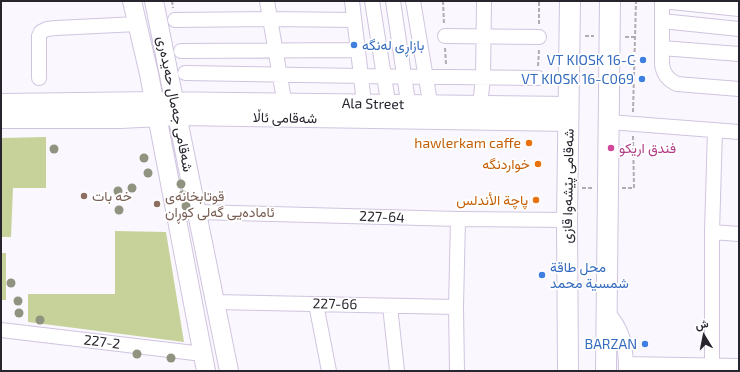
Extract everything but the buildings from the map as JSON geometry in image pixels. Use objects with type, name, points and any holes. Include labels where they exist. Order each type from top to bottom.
[{"type":"highway","name":"شەقامی پێشەوا قازی","points":[[568,371],[567,220],[570,1]]},
{"type":"highway","points":[[606,371],[610,1]]},
{"type":"main road","name":"شەقامی جەمال حەیدەری","points":[[132,1],[149,74],[205,363]]},
{"type":"main road","name":"شەقامی جەمال حەیدەری","points":[[154,1],[229,371]]},
{"type":"main road","points":[[1,103],[176,109]]},
{"type":"main road","points":[[1,119],[155,109]]},
{"type":"main road","name":"شه‌قامی ئاڵا","points":[[176,109],[569,114]]},
{"type":"street","points":[[267,1],[284,94]]},
{"type":"street","points":[[352,1],[363,95]]},
{"type":"street","points":[[372,1],[387,95]]},
{"type":"street","points":[[393,1],[407,95]]},
{"type":"street","points":[[413,1],[429,96]]},
{"type":"street","points":[[481,96],[483,78],[484,1]]},
{"type":"street","points":[[739,9],[662,1],[662,68],[665,76],[677,84],[739,89]]},
{"type":"street","points":[[175,20],[354,20]]},
{"type":"street","points":[[662,21],[739,29]]},
{"type":"street","points":[[39,78],[39,36],[41,32],[47,29],[56,28],[137,24]]},
{"type":"street","points":[[445,36],[539,37]]},
{"type":"street","points":[[662,48],[739,54]]},
{"type":"street","points":[[181,51],[358,50]]},
{"type":"street","points":[[185,73],[538,78]]},
{"type":"street","points":[[609,122],[739,132]]},
{"type":"street","points":[[712,365],[712,232],[715,130]]},
{"type":"street","name":"227-64","points":[[197,212],[458,219],[567,220]]},
{"type":"street","points":[[457,371],[456,307],[458,219]]},
{"type":"street","points":[[712,232],[739,234]]},
{"type":"street","name":"227-66","points":[[215,302],[456,307]]},
{"type":"street","points":[[316,304],[329,371]]},
{"type":"street","points":[[390,306],[397,371]]},
{"type":"street","points":[[606,311],[613,318],[622,334],[626,354],[626,367],[712,365],[739,366]]},
{"type":"street","name":"227-2","points":[[1,330],[205,363]]},
{"type":"path","points":[[634,188],[632,124],[636,1]]},
{"type":"path","points":[[570,36],[635,37]]},
{"type":"green space","points":[[46,137],[46,188],[13,188],[11,237],[1,237],[1,138]]},
{"type":"green space","points":[[115,231],[166,232],[184,342],[28,322],[28,294],[115,294]]},
{"type":"green space","points":[[1,253],[6,253],[6,300],[1,300]]},
{"type":"place","name":"بازاڕی لەنگە","points":[[354,45]]},
{"type":"place","name":"VT KIOSK 16-C","points":[[643,60]]},
{"type":"place","name":"VT KIOSK 16-C069","points":[[642,79]]},
{"type":"place","name":"hawlerkam caffe","points":[[529,143]]},
{"type":"place","name":"فندق اريكو","points":[[611,148]]},
{"type":"place","name":"خواردنگە","points":[[538,164]]},
{"type":"place","name":"خه بات","points":[[84,196]]},
{"type":"place","name":"پاچة الأندلس","points":[[536,200]]},
{"type":"place","name":"قوتابخانەی ئامادەیی گەلی کوڕان","points":[[157,204]]},
{"type":"place","name":"محل طاقة شمسية محمد","points":[[542,275]]},
{"type":"place","name":"BARZAN","points":[[645,344]]}]
